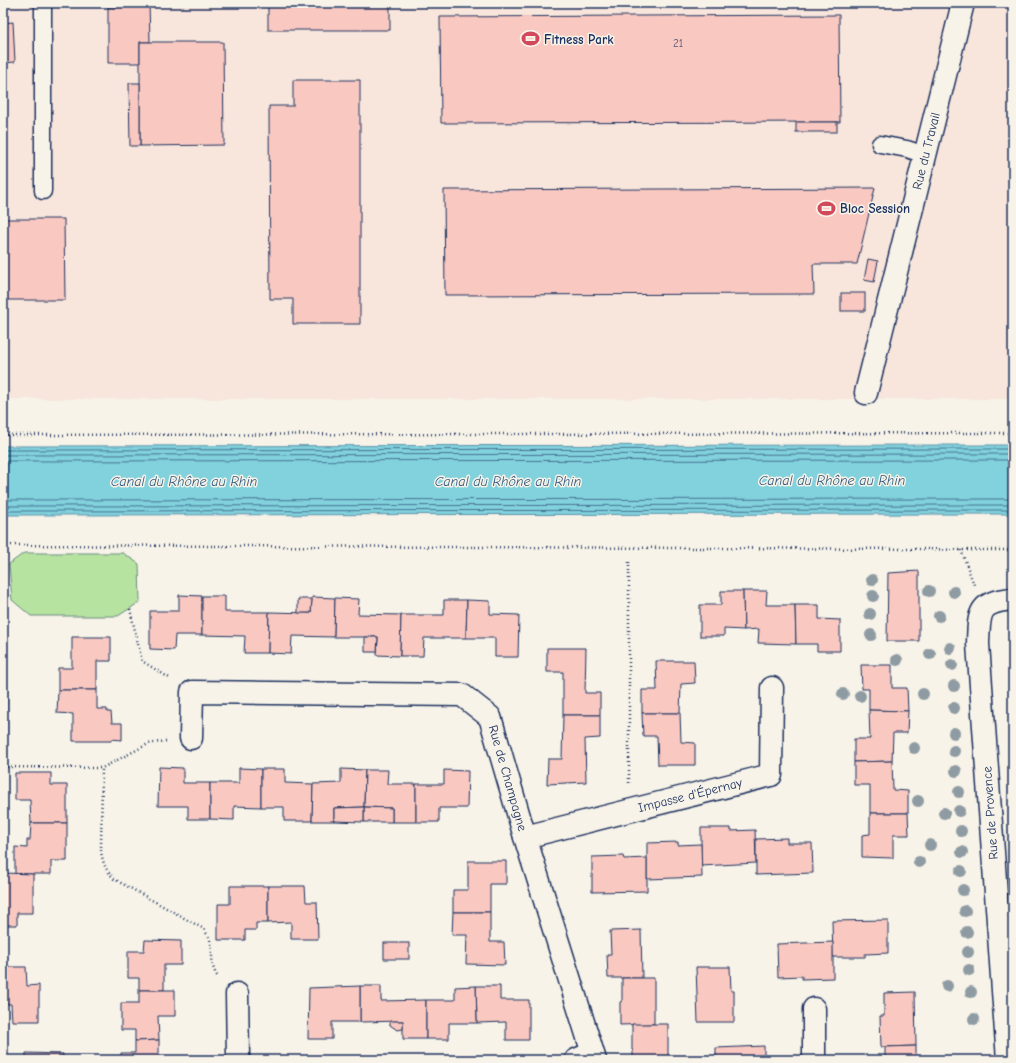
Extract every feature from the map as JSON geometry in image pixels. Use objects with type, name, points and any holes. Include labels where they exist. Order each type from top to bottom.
[{"type":"street","name":"Rue du Travail","points":[[866,393],[963,3]]},
{"type":"street","points":[[984,608],[990,603],[1013,599]]},
{"type":"street","name":"Rue de Provence","points":[[984,608],[980,616],[978,644],[1002,982],[1010,1053]]},
{"type":"street","name":"Impasse d'Épernay","points":[[525,836],[771,774],[772,688]]},
{"type":"street","points":[[191,738],[192,692]]},
{"type":"street","name":"Rue de Champagne","points":[[192,692],[462,695],[490,717],[588,1058]]},
{"type":"street","points":[[238,994],[239,1060]]},
{"type":"street","points":[[814,1008],[814,1060]]},
{"type":"lane","points":[[43,3],[43,191]]},
{"type":"lane","points":[[880,144],[907,149],[925,155]]},
{"type":"path","points":[[3,435],[1013,433]]},
{"type":"path","points":[[3,545],[1013,550]]},
{"type":"path","points":[[961,550],[972,582],[984,608]]},
{"type":"path","points":[[629,562],[629,810]]},
{"type":"path","points":[[130,609],[142,661],[192,692]]},
{"type":"path","points":[[3,767],[102,768],[148,744],[191,738]]},
{"type":"path","points":[[102,768],[101,852],[105,868],[114,878],[204,929],[209,937],[212,966],[216,975],[238,994]]},
{"type":"shaded area","points":[[3,3],[1013,3],[1013,399],[3,399]]},
{"type":"green space","points":[[24,553],[123,553],[139,564],[140,602],[118,616],[31,616],[12,600],[9,564]]},
{"type":"water","name":"Canal du Rhône au Rhin","points":[[1013,445],[1013,514],[3,515],[3,446]]},
{"type":"building","points":[[128,3],[149,3],[150,42],[140,42],[140,63],[108,63],[108,7],[128,7]]},
{"type":"building","points":[[268,3],[390,3],[390,30],[268,30]]},
{"type":"building","points":[[839,15],[840,122],[441,123],[440,17]]},
{"type":"building","points":[[13,22],[15,62],[3,63],[3,23]]},
{"type":"building","points":[[140,42],[223,42],[224,145],[140,146]]},
{"type":"building","points":[[293,80],[360,80],[360,324],[293,324],[293,299],[270,299],[269,106],[293,106]]},
{"type":"building","points":[[129,83],[140,83],[140,146],[130,146]]},
{"type":"building","points":[[796,122],[837,122],[837,132],[796,132]]},
{"type":"building","points":[[875,188],[857,264],[813,264],[814,294],[445,295],[444,190]]},
{"type":"building","points":[[3,219],[64,219],[65,300],[3,300]]},
{"type":"building","points":[[868,259],[878,261],[874,282],[864,280]]},
{"type":"building","points":[[841,293],[865,293],[865,311],[841,311]]},
{"type":"building","points":[[919,571],[919,641],[887,641],[888,573]]},
{"type":"building","points":[[721,591],[743,591],[744,630],[724,629],[724,636],[700,636],[700,605],[721,605]]},
{"type":"building","points":[[743,591],[767,591],[766,605],[795,605],[796,644],[758,643],[759,629],[744,630]]},
{"type":"building","points":[[179,595],[202,596],[202,635],[175,635],[174,650],[150,649],[150,611],[179,611]]},
{"type":"building","points":[[202,596],[225,596],[225,612],[269,612],[268,653],[244,653],[245,636],[202,635]]},
{"type":"building","points":[[312,597],[335,598],[334,637],[292,636],[291,654],[268,653],[269,612],[311,613]]},
{"type":"building","points":[[335,598],[359,599],[358,614],[401,615],[400,656],[377,655],[378,637],[334,637]]},
{"type":"building","points":[[298,599],[312,599],[311,613],[298,613]]},
{"type":"building","points":[[444,600],[467,600],[466,638],[424,638],[423,656],[400,656],[401,615],[444,615]]},
{"type":"building","points":[[467,600],[490,601],[490,614],[519,615],[518,657],[495,657],[495,638],[466,638]]},
{"type":"building","points":[[795,605],[819,605],[819,619],[840,620],[840,651],[817,651],[817,644],[796,644]]},
{"type":"building","points":[[3,623],[6,623],[7,682],[3,682]]},
{"type":"building","points":[[72,637],[111,637],[111,661],[97,661],[97,690],[58,690],[58,668],[72,668]]},
{"type":"building","points":[[365,637],[378,637],[377,652],[365,652]]},
{"type":"building","points":[[547,648],[586,648],[585,693],[600,693],[600,715],[563,715],[563,672],[547,672]]},
{"type":"building","points":[[656,661],[694,661],[695,683],[681,684],[680,713],[642,713],[642,690],[657,690]]},
{"type":"building","points":[[861,665],[892,665],[892,688],[907,688],[908,711],[869,710],[869,689],[862,689]]},
{"type":"building","points":[[3,682],[7,682],[5,754],[3,754]]},
{"type":"building","points":[[58,690],[97,690],[97,709],[107,709],[107,712],[111,712],[112,723],[122,723],[122,740],[111,739],[111,741],[73,741],[73,714],[57,713]]},
{"type":"building","points":[[869,710],[908,711],[907,733],[893,733],[892,761],[854,762],[854,739],[870,739]]},
{"type":"building","points":[[642,713],[680,713],[681,742],[695,743],[695,765],[658,765],[657,736],[643,736]]},
{"type":"building","points":[[563,715],[600,715],[600,738],[585,739],[586,782],[547,784],[548,759],[562,759]]},
{"type":"building","points":[[892,761],[893,790],[908,791],[908,813],[870,813],[870,785],[854,785],[854,762]]},
{"type":"building","points":[[159,767],[183,768],[183,783],[210,783],[210,819],[188,819],[188,806],[158,806]]},
{"type":"building","points":[[239,768],[261,769],[261,807],[234,806],[234,820],[210,819],[210,783],[239,783]]},
{"type":"building","points":[[261,769],[285,769],[285,783],[313,784],[312,821],[284,821],[284,807],[261,807]]},
{"type":"building","points":[[341,769],[365,770],[364,807],[334,808],[334,821],[312,821],[313,784],[341,783]]},
{"type":"building","points":[[365,770],[388,770],[387,784],[416,784],[416,822],[392,822],[392,808],[364,807]]},
{"type":"building","points":[[444,770],[468,771],[467,808],[439,808],[439,822],[416,822],[416,784],[444,784]]},
{"type":"building","points":[[15,773],[51,773],[51,785],[67,785],[67,823],[31,823],[30,800],[15,800]]},
{"type":"building","points":[[364,807],[392,808],[392,822],[364,822]]},
{"type":"building","points":[[364,807],[364,822],[334,821],[334,808]]},
{"type":"building","points":[[870,813],[908,813],[909,835],[893,835],[893,858],[862,857],[862,835],[870,834]]},
{"type":"building","points":[[31,823],[67,823],[67,861],[51,861],[51,874],[15,874],[15,847],[27,848],[27,840],[30,840]]},
{"type":"building","points":[[701,828],[731,828],[731,831],[755,830],[756,863],[701,866]]},
{"type":"building","points":[[787,838],[787,843],[812,843],[813,873],[756,875],[756,839]]},
{"type":"building","points":[[678,842],[678,845],[701,844],[702,877],[647,879],[647,843]]},
{"type":"building","points":[[623,856],[624,859],[647,858],[647,891],[592,892],[592,857]]},
{"type":"building","points":[[468,861],[506,861],[506,884],[490,884],[490,912],[453,912],[453,890],[468,890]]},
{"type":"building","points":[[3,873],[33,874],[33,913],[17,913],[17,925],[3,925]]},
{"type":"building","points":[[230,886],[268,886],[268,923],[256,923],[256,930],[245,930],[245,940],[218,940],[218,904],[230,904]]},
{"type":"building","points":[[268,886],[305,886],[306,902],[317,902],[318,939],[291,939],[291,922],[268,923]]},
{"type":"building","points":[[453,912],[490,912],[490,942],[504,942],[505,965],[466,964],[467,935],[452,935]]},
{"type":"building","points":[[888,920],[888,953],[865,954],[865,957],[833,957],[832,921]]},
{"type":"building","points":[[641,930],[642,978],[608,978],[607,954],[611,954],[610,931]]},
{"type":"building","points":[[145,940],[181,941],[181,965],[164,965],[164,990],[139,990],[139,978],[128,978],[128,951],[144,951]]},
{"type":"building","points":[[833,942],[833,978],[802,979],[802,976],[778,977],[777,944]]},
{"type":"building","points":[[384,943],[409,943],[409,959],[384,959]]},
{"type":"building","points":[[3,967],[26,967],[27,986],[39,985],[39,1021],[12,1021],[11,1004],[3,1004]]},
{"type":"building","points":[[696,967],[730,967],[731,991],[734,991],[734,1022],[698,1022]]},
{"type":"building","points":[[622,978],[654,978],[654,1024],[620,1025]]},
{"type":"building","points":[[360,986],[381,986],[381,1001],[426,1000],[426,1039],[403,1039],[403,1021],[360,1022]]},
{"type":"building","points":[[360,986],[360,1022],[332,1022],[332,1039],[308,1039],[309,988]]},
{"type":"building","points":[[476,986],[500,986],[500,1000],[529,1000],[529,1040],[506,1040],[506,1022],[477,1023]]},
{"type":"building","points":[[476,986],[477,1023],[449,1023],[449,1039],[426,1039],[426,1000],[455,1000],[455,987]]},
{"type":"building","points":[[139,990],[175,990],[175,1016],[158,1016],[159,1040],[135,1041],[135,1030],[121,1030],[121,1003],[139,1003]]},
{"type":"building","points":[[915,992],[916,1046],[881,1047],[880,1016],[884,1016],[884,993]]},
{"type":"building","points":[[390,1021],[403,1021],[403,1029],[397,1030],[390,1025]]},
{"type":"building","points":[[632,1024],[668,1024],[668,1060],[633,1060]]},
{"type":"building","points":[[159,1040],[159,1060],[121,1060],[121,1053],[135,1053],[135,1041]]},
{"type":"building","points":[[764,1046],[764,1060],[716,1060],[716,1048]]},
{"type":"building","points":[[916,1046],[916,1060],[885,1060],[885,1047]]},
{"type":"building","points":[[26,1053],[63,1054],[63,1060],[26,1060]]},
{"type":"place","name":"Fitness Park","points":[[531,39]]},
{"type":"place","name":"Bloc Session","points":[[827,208]]}]
